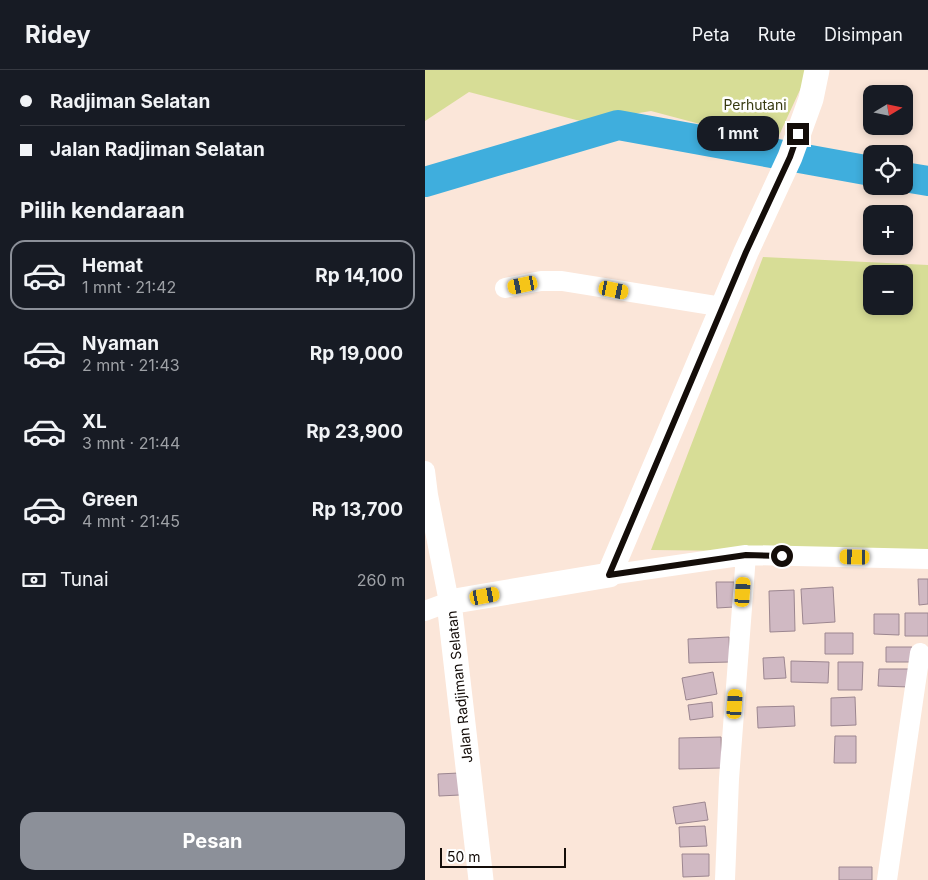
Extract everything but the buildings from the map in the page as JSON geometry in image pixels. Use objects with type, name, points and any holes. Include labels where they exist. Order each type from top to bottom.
[{"type":"street","points":[[609,575],[746,252],[790,157],[811,99],[817,70]]},
{"type":"street","points":[[505,288],[541,281],[562,281],[723,308]]},
{"type":"street","points":[[425,471],[449,602],[425,611]]},
{"type":"street","points":[[609,575],[746,555],[928,559]]},
{"type":"street","points":[[725,880],[729,779],[746,555]]},
{"type":"street","name":"Jalan Radjiman Selatan","points":[[481,880],[449,602],[609,575]]},
{"type":"street","points":[[887,880],[920,653]]},
{"type":"green space","name":"Perhutani","points":[[425,70],[806,70],[805,79],[775,144],[651,111],[584,122],[469,92],[425,121]]},
{"type":"green space","points":[[763,257],[928,265],[928,553],[651,550]]},
{"type":"waterway","points":[[425,182],[618,125],[863,170]]},
{"type":"waterway","points":[[913,178],[928,181]]},
{"type":"route","points":[[782,556],[746,555],[609,575],[746,252],[790,157],[798,134]]}]
